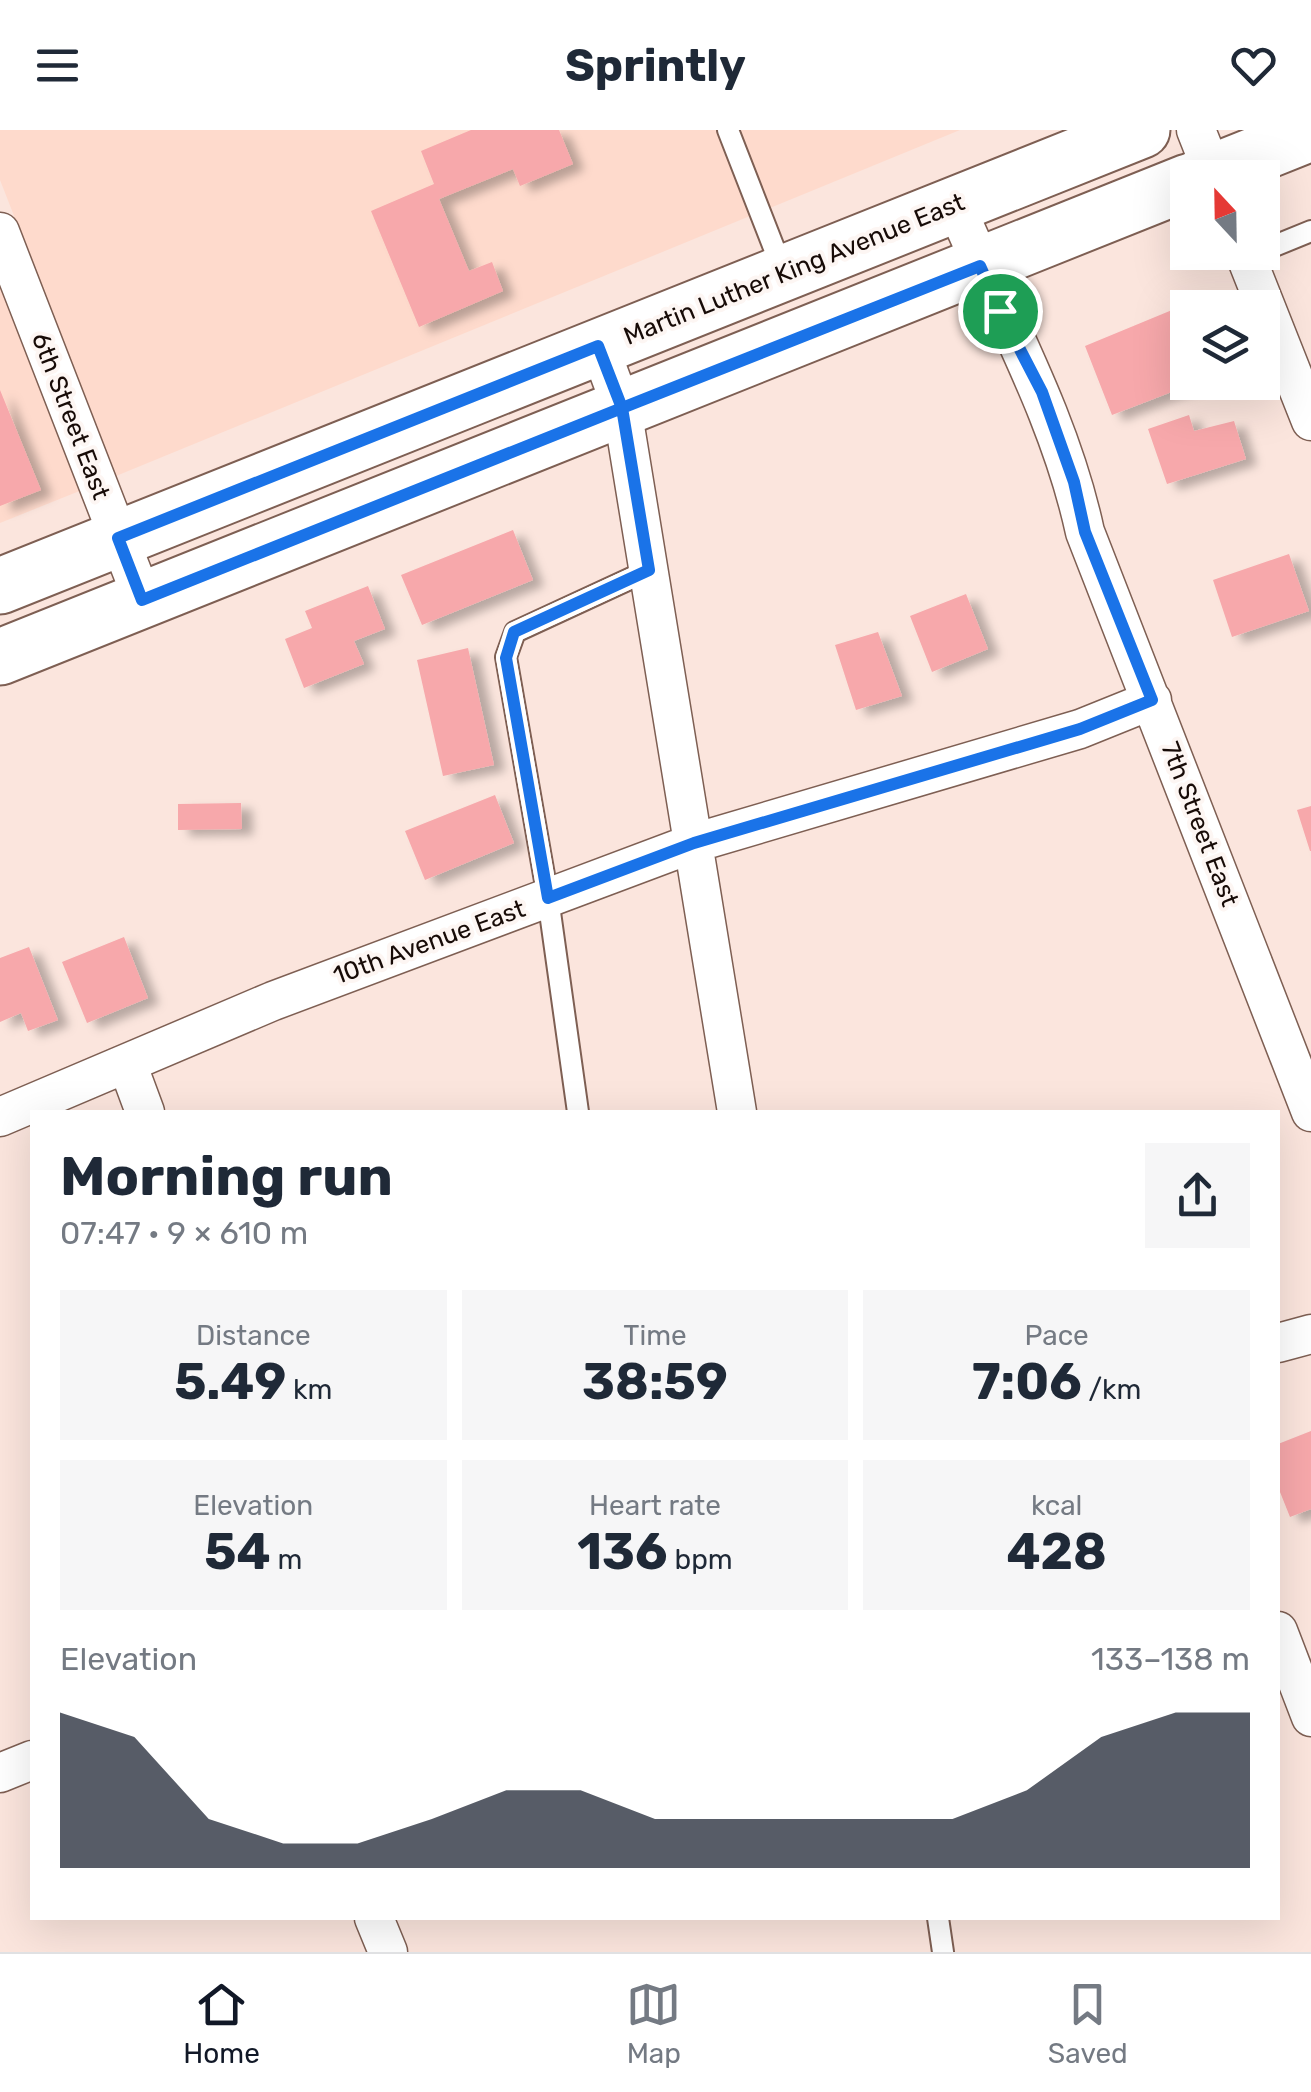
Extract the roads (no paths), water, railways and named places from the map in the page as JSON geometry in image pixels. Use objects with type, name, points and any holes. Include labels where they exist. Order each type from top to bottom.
[{"type":"street","name":"Martin Luther King Avenue East","points":[[0,586],[1142,130]]},
{"type":"street","points":[[1226,160],[1311,132]]},
{"type":"street","points":[[0,657],[980,266],[1170,182]]},
{"type":"street","name":"7th Street East","points":[[955,204],[980,266],[1042,392],[1074,482],[1085,532],[1311,1112]]},
{"type":"street","name":"6th Street East","points":[[0,232],[11,295],[142,600]]},
{"type":"street","points":[[1259,270],[1311,421]]},
{"type":"street","points":[[598,346],[622,408],[694,843],[730,1110]]},
{"type":"street","name":"10th Avenue East","points":[[0,1117],[128,1066],[272,1000],[694,843],[1080,729],[1152,700]]},
{"type":"street","points":[[128,1066],[144,1110]]},
{"type":"street","points":[[1280,1342],[1311,1334]]},
{"type":"street","points":[[1280,1636],[1311,1717]]},
{"type":"street","points":[[0,1773],[30,1761]]},
{"type":"street","points":[[375,1920],[388,1952]]},
{"type":"lane","points":[[728,130],[784,273]]},
{"type":"lane","points":[[1280,243],[1311,231]]},
{"type":"lane","points":[[578,1110],[548,898],[506,658],[514,632],[649,570]]},
{"type":"lane","points":[[938,1920],[944,1952]]}]
